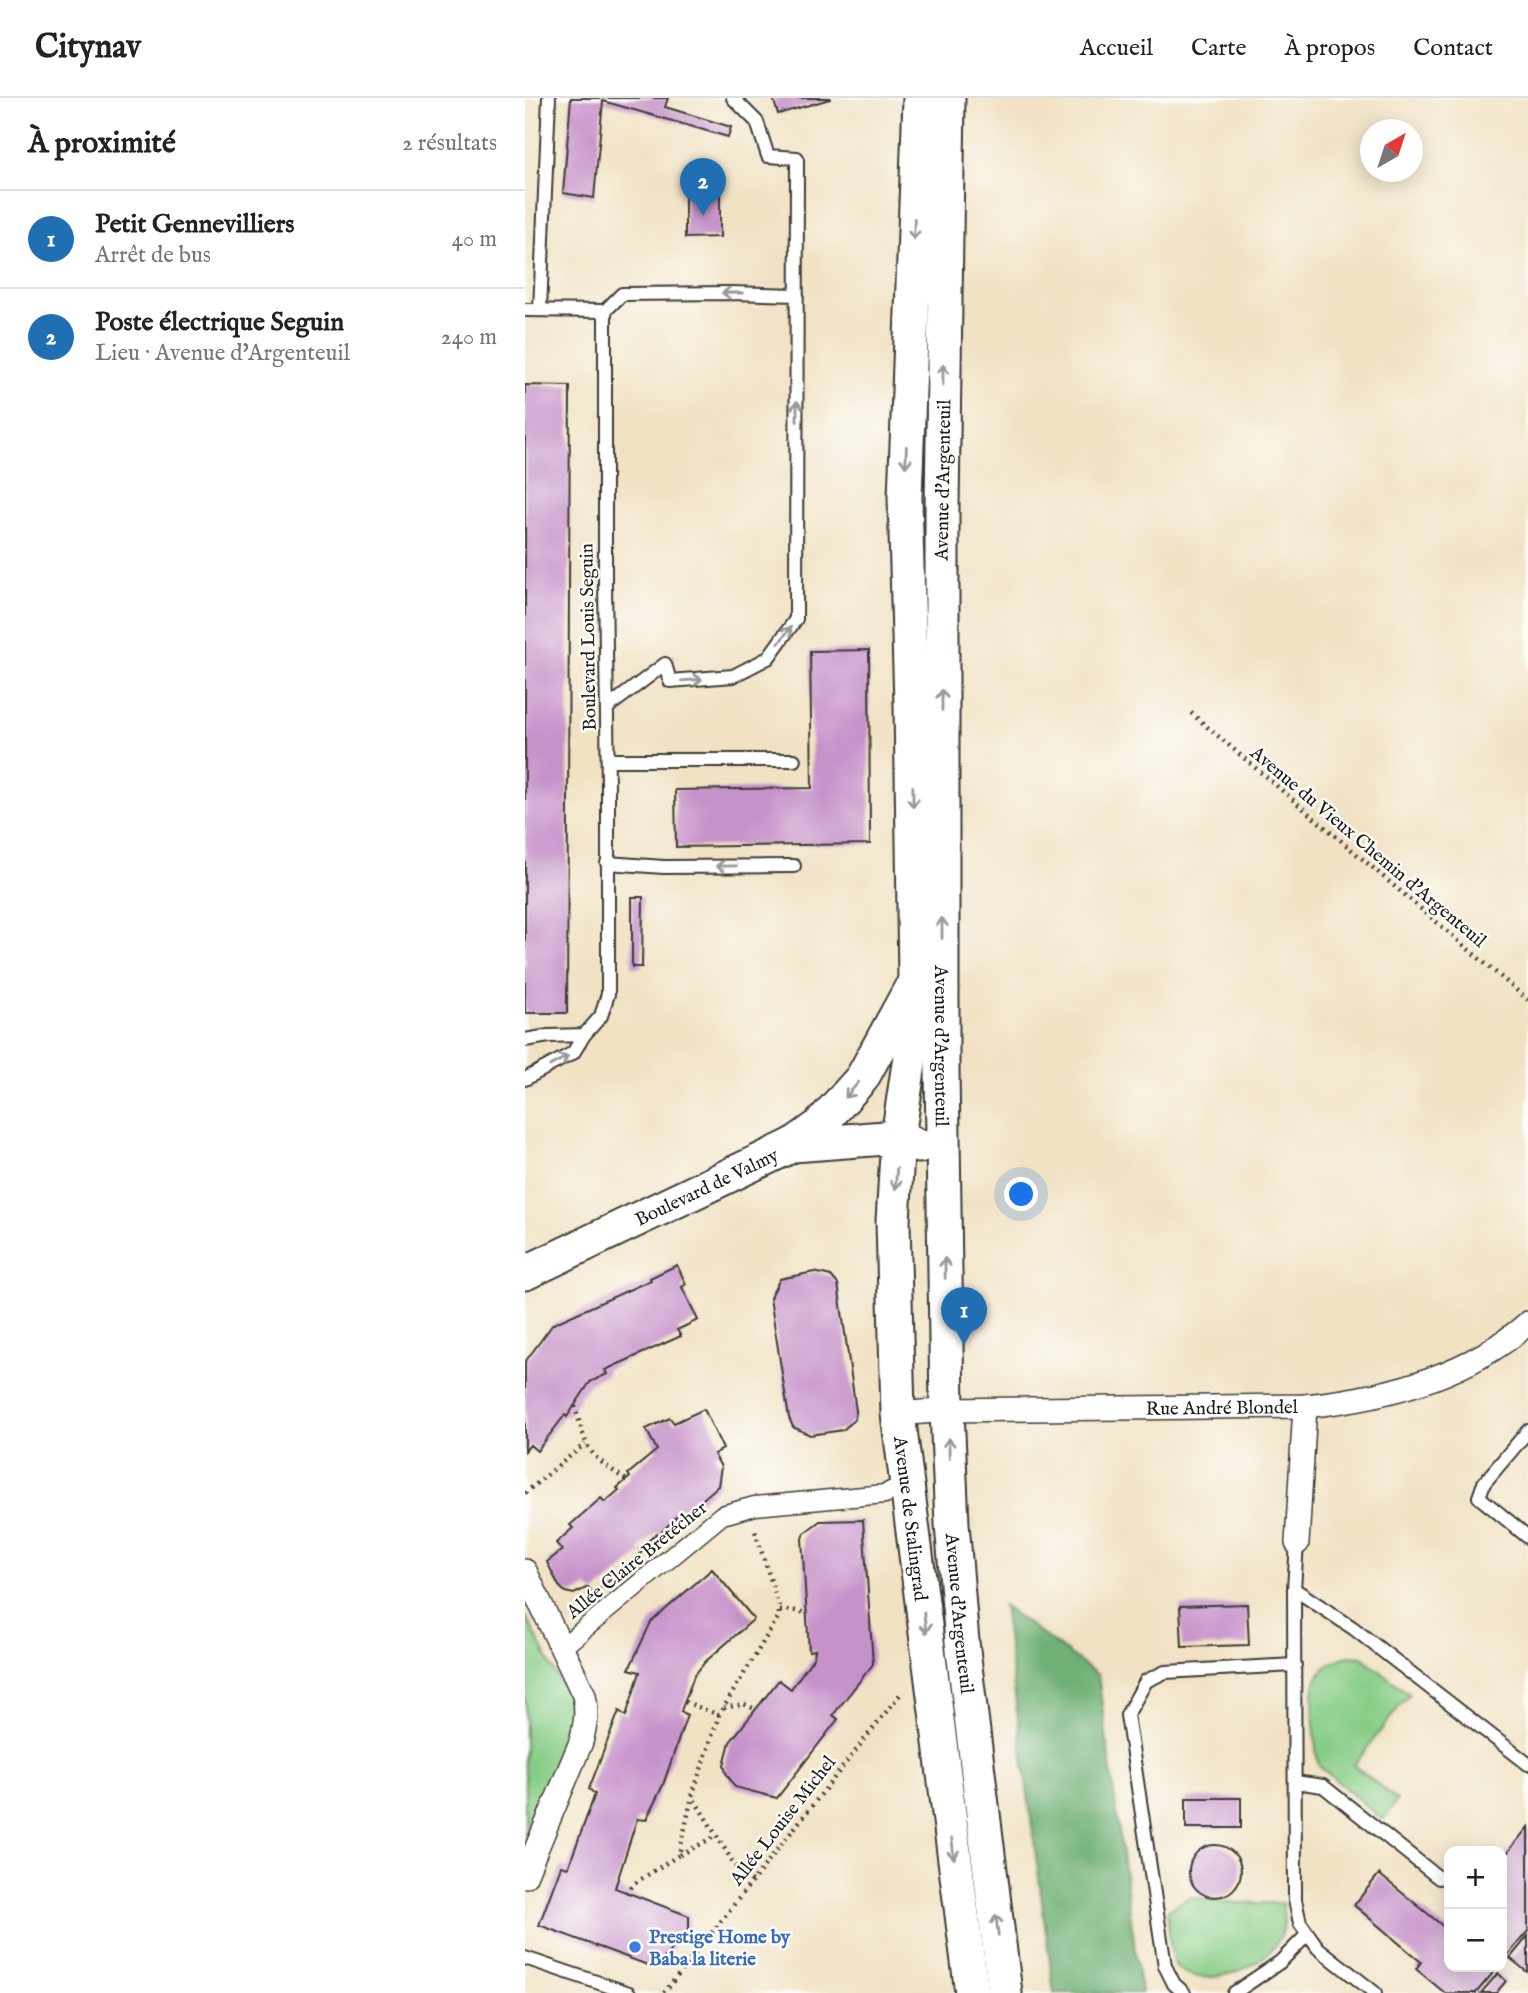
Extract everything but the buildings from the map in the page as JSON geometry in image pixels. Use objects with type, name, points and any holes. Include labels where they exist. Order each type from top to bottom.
[{"type":"main road","name":"Avenue d'Argenteuil","points":[[900,1037],[915,981],[905,498],[920,98]]},
{"type":"main road","name":"Avenue d'Argenteuil","points":[[948,98],[942,507],[942,1069],[947,1410],[952,1524],[962,1642],[1005,1993]]},
{"type":"main road","points":[[793,1146],[818,1127],[900,1037]]},
{"type":"main road","name":"Avenue de Stalingrad","points":[[900,1037],[893,1221],[898,1414],[972,1993]]},
{"type":"main road","points":[[898,1137],[942,1069]]},
{"type":"main road","name":"Boulevard de Valmy","points":[[525,1273],[793,1146],[898,1137],[943,1155]]},
{"type":"street","name":"Rue André Blondel","points":[[898,1414],[947,1410],[1305,1406],[1343,1402],[1393,1392],[1433,1378],[1473,1360],[1528,1323]]},
{"type":"street","points":[[1297,1543],[1305,1406]]},
{"type":"street","name":"Allée Claire Bretécher","points":[[560,1648],[722,1515],[755,1506],[885,1494],[907,1483]]},
{"type":"street","points":[[525,1571],[584,1695],[586,1722],[581,1742],[525,1876]]},
{"type":"lane","points":[[540,310],[549,98]]},
{"type":"lane","points":[[607,708],[665,664],[670,681],[733,676],[768,658],[796,619],[797,158],[768,156],[757,122],[733,98]]},
{"type":"lane","points":[[525,310],[605,311],[622,294],[797,295]]},
{"type":"lane","name":"Boulevard Louis Seguin","points":[[525,1079],[573,1053],[583,1035],[601,1016],[608,994],[608,760],[604,584],[605,311]]},
{"type":"lane","points":[[608,760],[794,760]]},
{"type":"lane","points":[[607,863],[664,867],[794,866]]},
{"type":"lane","points":[[525,1040],[583,1035]]},
{"type":"lane","points":[[1528,1431],[1484,1483],[1479,1497],[1528,1537]]},
{"type":"lane","points":[[1297,1543],[1294,1589],[1295,1900],[1300,1923],[1318,1948],[1375,1993]]},
{"type":"lane","points":[[1294,1589],[1353,1628],[1528,1764]]},
{"type":"lane","points":[[1184,1993],[1174,1984],[1165,1966],[1127,1715],[1146,1681],[1165,1672],[1295,1665]]},
{"type":"lane","points":[[1295,1782],[1323,1786],[1439,1878]]},
{"type":"lane","points":[[1234,1993],[1280,1962],[1308,1934]]},
{"type":"lane","points":[[525,1958],[629,1993]]},
{"type":"path","name":"Avenue du Vieux Chemin d'Argenteuil","points":[[1191,713],[1528,1000]]},
{"type":"path","points":[[575,1406],[585,1444],[593,1456],[626,1480]]},
{"type":"path","points":[[525,1493],[585,1444]]},
{"type":"path","points":[[680,1855],[692,1796],[719,1715],[781,1611],[753,1524]]},
{"type":"path","points":[[781,1611],[806,1613]]},
{"type":"path","name":"Allée Louise Michel","points":[[664,1993],[898,1694],[932,1677]]},
{"type":"path","points":[[685,1702],[719,1715]]},
{"type":"path","points":[[723,1708],[744,1704],[755,1709]]},
{"type":"path","points":[[692,1796],[736,1867],[752,1881]]},
{"type":"path","points":[[626,1893],[635,1883],[716,1836]]},
{"type":"green space","points":[[1003,1606],[1098,1675],[1141,1993],[1054,1993]]},
{"type":"green space","points":[[525,1615],[574,1709],[534,1839],[525,1849]]},
{"type":"green space","points":[[1348,1656],[1362,1657],[1409,1694],[1354,1765],[1397,1800],[1383,1820],[1319,1766],[1313,1710],[1316,1681],[1326,1667]]},
{"type":"green space","points":[[1189,1897],[1238,1903],[1282,1903],[1283,1931],[1273,1947],[1248,1967],[1215,1977],[1186,1973],[1175,1965],[1173,1960],[1167,1911]]},
{"type":"place","name":"Poste électrique Seguin","points":[[703,216]]},
{"type":"place","name":"Petit Gennevilliers","points":[[964,1345]]},
{"type":"place","name":"Prestige Home by Baba la literie","points":[[635,1947]]}]
